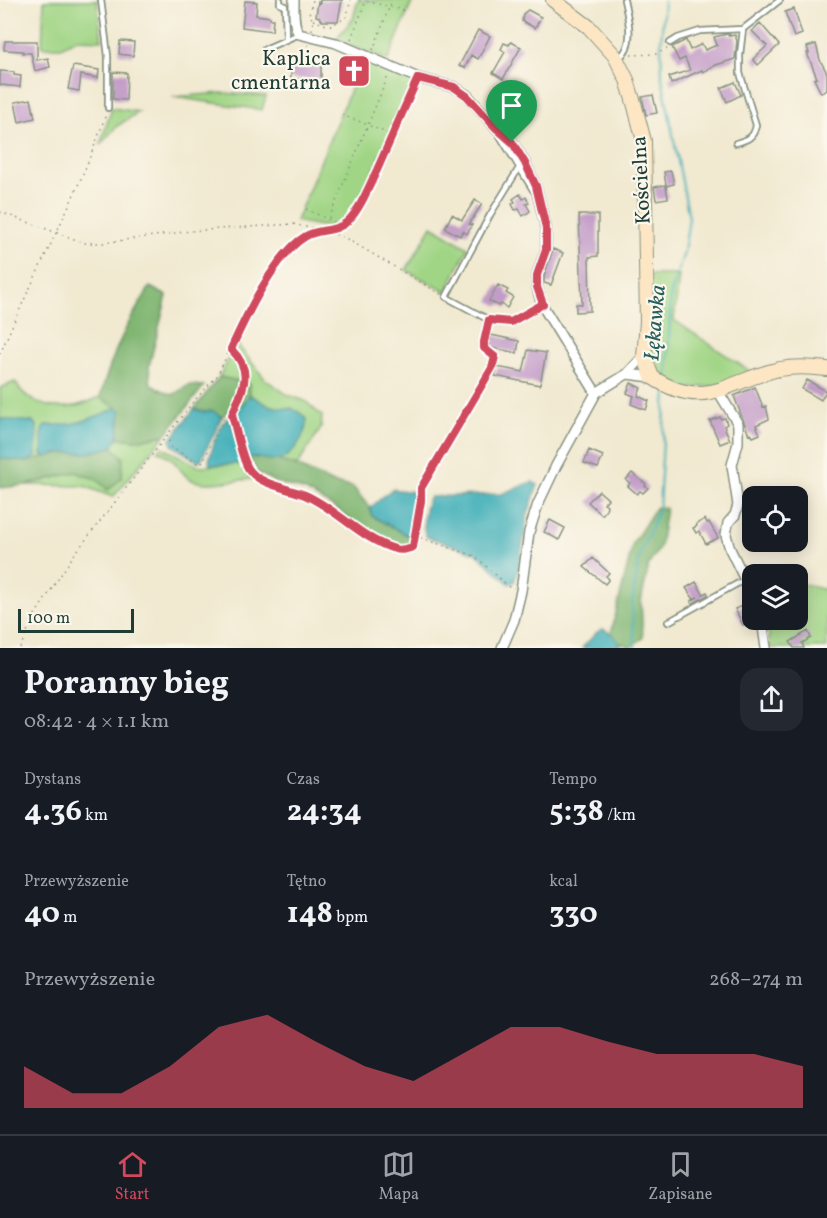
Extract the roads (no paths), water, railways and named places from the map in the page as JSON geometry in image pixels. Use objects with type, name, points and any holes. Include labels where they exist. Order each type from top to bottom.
[{"type":"street","points":[[294,0],[296,30],[336,43],[418,78],[454,87],[467,96],[512,142],[536,186],[546,228],[546,250],[537,275],[537,287],[543,304],[596,393]]},
{"type":"street","name":"Kościelna","points":[[553,0],[589,27],[621,56],[644,141],[646,322],[644,356]]},
{"type":"street","points":[[502,648],[514,620],[530,532],[538,504],[596,393],[627,374],[644,356],[662,383]]},
{"type":"street","points":[[627,374],[662,383],[683,393],[700,394],[718,391],[780,369],[802,366],[827,369]]},
{"type":"street","points":[[718,391],[738,424],[738,443],[732,465],[738,505],[735,515],[728,523],[726,535],[742,576]]},
{"type":"street","points":[[763,630],[766,648]]},
{"type":"lane","points":[[101,0],[108,56],[108,108]]},
{"type":"lane","points":[[280,0],[280,4],[285,6],[286,40]]},
{"type":"lane","points":[[621,56],[628,41],[629,23],[624,0]]},
{"type":"lane","points":[[670,43],[700,31],[743,29],[780,0]]},
{"type":"lane","points":[[736,143],[748,139],[755,133],[756,125],[740,73],[743,29]]},
{"type":"lane","points":[[265,49],[306,35]]},
{"type":"lane","points":[[268,84],[318,85]]},
{"type":"lane","points":[[496,128],[540,200]]},
{"type":"lane","points":[[519,168],[490,215],[446,297],[489,320],[511,322],[543,304]]},
{"type":"lane","points":[[668,622],[742,581]]},
{"type":"water","points":[[250,395],[267,405],[298,412],[307,420],[298,444],[283,458],[274,460],[248,457],[236,422],[238,411]]},
{"type":"water","points":[[117,408],[121,411],[118,438],[112,447],[88,453],[59,453],[47,457],[42,455],[42,430],[46,425],[74,423]]},
{"type":"water","points":[[194,409],[204,412],[213,411],[222,417],[201,460],[197,461],[172,445],[171,439]]},
{"type":"water","points":[[230,417],[241,456],[239,464],[210,465],[209,460],[216,437],[222,425]]},
{"type":"water","points":[[0,419],[33,422],[37,426],[36,456],[27,462],[0,458]]},
{"type":"water","points":[[532,482],[538,485],[528,514],[514,582],[509,584],[476,553],[427,537],[425,533],[424,517],[430,497],[501,494]]},
{"type":"water","points":[[392,489],[414,492],[417,496],[413,530],[407,535],[372,516],[370,508]]},
{"type":"water","points":[[603,629],[614,636],[620,648],[582,648],[597,632]]},
{"type":"waterway","name":"Łękawka","points":[[664,0],[661,46],[662,78],[689,218],[684,252],[671,294],[667,379]]},
{"type":"waterway","name":"Łękawka","points":[[635,648],[632,605],[639,557],[659,508],[666,391]]},
{"type":"place","name":"Kaplica cmentarna","points":[[354,71]]}]
